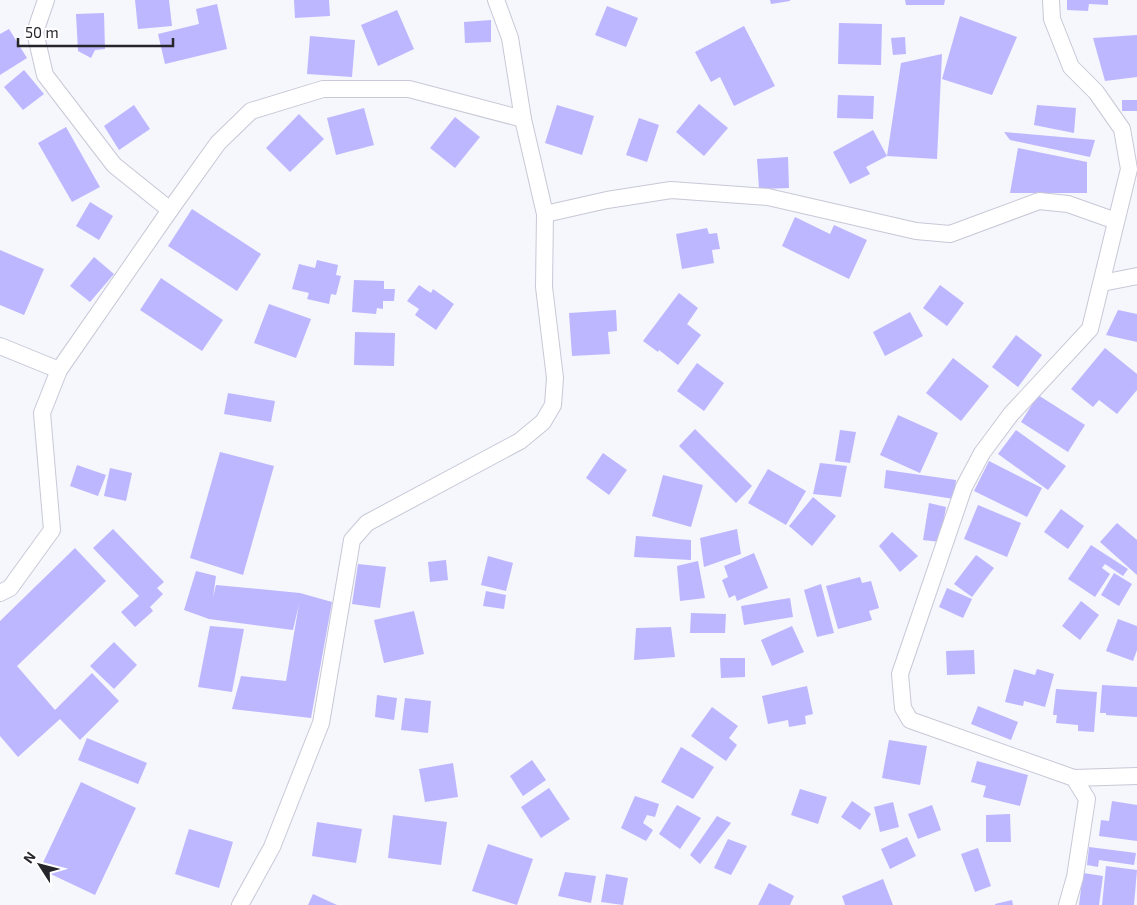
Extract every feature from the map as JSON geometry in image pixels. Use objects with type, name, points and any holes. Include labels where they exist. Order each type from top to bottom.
[{"type":"street","points":[[46,0],[35,32],[45,75],[114,165],[170,210]]},
{"type":"street","points":[[240,905],[272,847],[321,723],[352,540],[367,523],[520,440],[543,422],[554,405],[555,378],[544,287],[545,214],[523,119],[510,38],[496,0]]},
{"type":"street","points":[[1051,0],[1052,19],[1071,67],[1096,92],[1122,129],[1129,169],[1090,329],[1011,414],[982,453],[964,487],[900,674],[903,708],[910,720],[1074,778],[1137,776]]},
{"type":"street","points":[[0,593],[10,588],[52,530],[42,413],[59,370],[218,143],[251,111],[323,89],[409,89],[523,119]]},
{"type":"street","points":[[545,214],[607,200],[671,190],[768,197],[916,231],[950,234],[1039,201],[1068,204],[1116,221]]},
{"type":"street","points":[[1102,283],[1137,276]]},
{"type":"street","points":[[0,346],[59,370]]},
{"type":"street","points":[[1067,905],[1075,878],[1087,799],[1074,778]]},
{"type":"building","points":[[135,0],[169,0],[172,26],[138,29]]},
{"type":"building","points":[[294,0],[329,0],[330,16],[295,18]]},
{"type":"building","points":[[770,0],[790,0],[790,1],[771,4]]},
{"type":"building","points":[[905,0],[945,0],[944,5],[906,5]]},
{"type":"building","points":[[1067,0],[1108,0],[1108,5],[1089,4],[1088,11],[1067,10]]},
{"type":"building","points":[[217,4],[227,49],[165,64],[158,34],[199,24],[196,9]]},
{"type":"building","points":[[607,6],[638,18],[626,47],[595,35]]},
{"type":"building","points":[[397,10],[414,49],[378,66],[361,25]]},
{"type":"building","points":[[104,13],[105,49],[95,50],[91,58],[78,51],[76,14]]},
{"type":"building","points":[[960,16],[1017,37],[992,95],[942,79]]},
{"type":"building","points":[[491,20],[491,42],[465,43],[464,22]]},
{"type":"building","points":[[839,23],[882,24],[881,65],[838,64]]},
{"type":"building","points":[[744,26],[775,86],[734,106],[720,77],[711,82],[695,52]]},
{"type":"building","points":[[9,29],[27,58],[0,75],[0,34]]},
{"type":"building","points":[[1137,35],[1137,77],[1105,81],[1093,38]]},
{"type":"building","points":[[310,36],[355,40],[352,77],[307,74]]},
{"type":"building","points":[[905,37],[906,54],[893,55],[891,38]]},
{"type":"building","points":[[942,54],[937,159],[887,156],[901,63]]},
{"type":"building","points":[[24,70],[44,94],[23,110],[4,87]]},
{"type":"building","points":[[838,95],[874,96],[873,119],[837,118]]},
{"type":"building","points":[[1122,100],[1137,100],[1137,111],[1122,111]]},
{"type":"building","points":[[699,104],[728,128],[704,156],[676,132]]},
{"type":"building","points":[[134,105],[150,129],[119,150],[104,126]]},
{"type":"building","points":[[557,105],[594,116],[582,155],[545,143]]},
{"type":"building","points":[[1037,105],[1076,108],[1074,133],[1034,125]]},
{"type":"building","points":[[364,108],[374,145],[336,155],[327,118]]},
{"type":"building","points":[[299,114],[324,139],[290,172],[266,148]]},
{"type":"building","points":[[455,117],[480,137],[455,168],[430,148]]},
{"type":"building","points":[[639,118],[659,125],[647,162],[626,155]]},
{"type":"building","points":[[66,127],[100,187],[72,202],[38,143]]},
{"type":"building","points":[[873,130],[887,156],[866,167],[870,174],[850,184],[833,152]]},
{"type":"building","points":[[1004,132],[1095,140],[1090,157],[1010,140]]},
{"type":"building","points":[[1018,148],[1087,162],[1087,193],[1010,193]]},
{"type":"building","points":[[788,157],[789,188],[759,189],[757,159]]},
{"type":"building","points":[[90,202],[113,216],[99,240],[76,226]]},
{"type":"building","points":[[192,209],[261,254],[237,291],[168,246]]},
{"type":"building","points":[[795,217],[830,234],[834,225],[867,240],[849,279],[782,246]]},
{"type":"building","points":[[707,228],[709,234],[717,233],[720,249],[712,250],[714,263],[682,269],[676,234]]},
{"type":"building","points":[[0,250],[44,269],[24,315],[0,305]]},
{"type":"building","points":[[94,257],[114,274],[90,302],[70,286]]},
{"type":"building","points":[[317,260],[338,265],[336,275],[341,276],[336,295],[331,294],[329,304],[307,299],[309,293],[292,289],[299,264],[315,268]]},
{"type":"building","points":[[161,278],[223,320],[202,351],[140,310]]},
{"type":"building","points":[[354,280],[384,281],[384,289],[395,289],[394,301],[383,301],[383,309],[377,308],[376,314],[352,312]]},
{"type":"building","points":[[419,285],[431,293],[433,289],[454,304],[436,330],[415,315],[419,309],[407,301]]},
{"type":"building","points":[[940,285],[964,303],[947,326],[923,308]]},
{"type":"building","points":[[679,293],[698,308],[687,324],[701,335],[678,365],[659,350],[658,352],[643,341]]},
{"type":"building","points":[[269,304],[311,319],[296,358],[254,343]]},
{"type":"building","points":[[616,310],[617,331],[608,332],[610,354],[572,356],[569,313]]},
{"type":"building","points":[[1118,310],[1137,314],[1137,342],[1106,335]]},
{"type":"building","points":[[910,312],[923,336],[885,356],[873,332]]},
{"type":"building","points":[[355,332],[395,333],[394,366],[354,365]]},
{"type":"building","points":[[1016,335],[1042,355],[1018,387],[992,367]]},
{"type":"building","points":[[1105,348],[1137,374],[1137,390],[1117,414],[1099,400],[1093,407],[1071,389]]},
{"type":"building","points":[[953,358],[989,386],[961,421],[926,393]]},
{"type":"building","points":[[697,363],[724,383],[704,411],[677,391]]},
{"type":"building","points":[[228,393],[275,401],[271,422],[224,414]]},
{"type":"building","points":[[1038,395],[1085,425],[1068,452],[1021,422]]},
{"type":"building","points":[[898,415],[938,433],[920,473],[880,455]]},
{"type":"building","points":[[695,429],[752,486],[736,503],[679,446]]},
{"type":"building","points":[[840,430],[856,432],[850,463],[835,461]]},
{"type":"building","points":[[1016,430],[1066,466],[1048,490],[998,454]]},
{"type":"building","points":[[220,452],[274,466],[243,575],[190,558]]},
{"type":"building","points":[[603,453],[627,470],[609,495],[586,478]]},
{"type":"building","points":[[989,461],[1042,488],[1027,517],[974,491]]},
{"type":"building","points":[[820,463],[847,466],[841,497],[813,494]]},
{"type":"building","points":[[77,465],[106,475],[98,496],[70,486]]},
{"type":"building","points":[[110,468],[132,473],[126,501],[104,496]]},
{"type":"building","points":[[768,469],[806,491],[786,525],[748,503]]},
{"type":"building","points":[[886,470],[956,480],[954,499],[884,488]]},
{"type":"building","points":[[663,475],[703,485],[691,527],[652,516]]},
{"type":"building","points":[[813,497],[836,516],[812,546],[789,526]]},
{"type":"building","points":[[929,503],[946,507],[940,542],[923,540]]},
{"type":"building","points":[[978,505],[1021,523],[1007,557],[964,539]]},
{"type":"building","points":[[1061,509],[1084,526],[1068,549],[1044,532]]},
{"type":"building","points":[[1117,523],[1137,540],[1137,575],[1100,542]]},
{"type":"building","points":[[113,529],[164,582],[157,588],[163,594],[150,607],[153,611],[135,627],[121,612],[139,596],[93,548]]},
{"type":"building","points":[[737,529],[741,554],[704,567],[700,538]]},
{"type":"building","points":[[892,532],[918,556],[900,572],[879,546]]},
{"type":"building","points":[[636,536],[691,540],[691,560],[634,557]]},
{"type":"building","points":[[1091,545],[1128,569],[1123,576],[1105,564],[1102,568],[1110,574],[1095,597],[1068,579]]},
{"type":"building","points":[[75,548],[106,581],[17,666],[55,710],[92,673],[119,701],[80,740],[60,719],[18,757],[0,736],[0,621]]},
{"type":"building","points":[[754,553],[768,588],[737,601],[735,595],[729,598],[722,580],[728,577],[724,566]]},
{"type":"building","points":[[976,555],[994,568],[972,597],[954,584]]},
{"type":"building","points":[[488,556],[513,563],[506,591],[481,585]]},
{"type":"building","points":[[446,560],[448,580],[430,582],[428,562]]},
{"type":"building","points":[[698,561],[705,598],[680,601],[677,566]]},
{"type":"building","points":[[358,564],[386,567],[380,608],[352,604]]},
{"type":"building","points":[[196,571],[216,576],[213,598],[216,585],[300,593],[332,602],[311,718],[232,709],[241,676],[286,681],[299,604],[293,630],[209,619],[184,610]]},
{"type":"building","points":[[1114,573],[1132,584],[1119,606],[1101,595]]},
{"type":"building","points":[[860,577],[862,583],[871,581],[879,608],[869,611],[872,620],[838,629],[826,586]]},
{"type":"building","points":[[821,584],[834,633],[817,637],[804,590]]},
{"type":"building","points":[[947,588],[972,599],[963,618],[939,607]]},
{"type":"building","points":[[486,591],[506,595],[504,609],[483,606]]},
{"type":"building","points":[[790,598],[793,617],[744,625],[741,606]]},
{"type":"building","points":[[1081,601],[1099,615],[1080,640],[1062,626]]},
{"type":"building","points":[[414,611],[424,654],[384,663],[374,620]]},
{"type":"building","points":[[691,613],[726,614],[725,633],[690,633]]},
{"type":"building","points":[[1118,619],[1137,626],[1137,650],[1133,661],[1106,651]]},
{"type":"building","points":[[210,626],[244,629],[232,692],[198,687]]},
{"type":"building","points":[[792,626],[804,652],[772,666],[761,640]]},
{"type":"building","points":[[671,627],[675,657],[634,660],[636,628]]},
{"type":"building","points":[[114,642],[137,665],[114,689],[90,666]]},
{"type":"building","points":[[974,650],[975,674],[947,675],[946,651]]},
{"type":"building","points":[[720,658],[745,658],[745,677],[721,678]]},
{"type":"building","points":[[1014,669],[1035,675],[1037,669],[1054,674],[1045,707],[1024,701],[1023,706],[1005,702]]},
{"type":"building","points":[[1102,685],[1137,687],[1137,717],[1100,713]]},
{"type":"building","points":[[807,686],[813,714],[805,716],[806,724],[789,727],[788,720],[768,724],[762,696]]},
{"type":"building","points":[[1056,689],[1097,692],[1094,732],[1078,731],[1078,725],[1056,723],[1057,715],[1053,715]]},
{"type":"building","points":[[377,695],[397,698],[394,720],[375,717]]},
{"type":"building","points":[[405,698],[431,701],[428,733],[401,730]]},
{"type":"building","points":[[978,706],[1018,722],[1011,740],[971,724]]},
{"type":"building","points":[[712,707],[738,726],[729,738],[737,745],[726,761],[691,736]]},
{"type":"building","points":[[87,738],[147,763],[138,784],[78,760]]},
{"type":"building","points":[[889,740],[927,746],[920,785],[882,778]]},
{"type":"building","points":[[681,747],[714,767],[693,799],[661,782]]},
{"type":"building","points":[[532,760],[546,780],[523,796],[510,776]]},
{"type":"building","points":[[977,761],[1028,775],[1020,806],[983,797],[986,786],[971,782]]},
{"type":"building","points":[[453,763],[458,797],[425,802],[419,769]]},
{"type":"building","points":[[81,782],[136,808],[95,895],[40,869]]},
{"type":"building","points":[[549,788],[570,819],[541,838],[521,807]]},
{"type":"building","points":[[800,789],[827,797],[818,824],[791,815]]},
{"type":"building","points":[[635,796],[659,804],[655,817],[647,815],[643,823],[653,830],[646,841],[621,828]]},
{"type":"building","points":[[852,801],[871,814],[860,830],[841,817]]},
{"type":"building","points":[[1112,801],[1137,805],[1137,841],[1099,836],[1101,820],[1109,821]]},
{"type":"building","points":[[893,802],[899,827],[880,832],[874,807]]},
{"type":"building","points":[[677,805],[701,818],[680,849],[659,834]]},
{"type":"building","points":[[932,805],[941,830],[918,839],[908,814]]},
{"type":"building","points":[[1010,814],[1011,842],[986,842],[986,815]]},
{"type":"building","points":[[393,815],[447,822],[441,865],[388,858]]},
{"type":"building","points":[[717,816],[731,823],[700,864],[690,855]]},
{"type":"building","points":[[317,822],[362,829],[356,863],[312,856]]},
{"type":"building","points":[[189,829],[233,842],[219,888],[175,874]]},
{"type":"building","points":[[907,837],[916,856],[890,869],[881,849]]},
{"type":"building","points":[[728,839],[747,846],[731,875],[714,868]]},
{"type":"building","points":[[488,844],[533,859],[517,905],[472,891]]},
{"type":"building","points":[[1089,847],[1136,853],[1134,865],[1099,860],[1098,867],[1087,865]]},
{"type":"building","points":[[978,848],[991,886],[975,892],[961,854]]},
{"type":"building","points":[[1106,866],[1137,870],[1134,905],[1102,905]]},
{"type":"building","points":[[565,872],[596,876],[591,903],[558,896]]},
{"type":"building","points":[[1083,873],[1103,876],[1099,905],[1079,905]]},
{"type":"building","points":[[606,874],[628,878],[623,905],[601,902]]},
{"type":"building","points":[[883,879],[893,905],[845,905],[842,896]]},
{"type":"building","points":[[769,883],[794,896],[790,905],[758,905]]},
{"type":"building","points":[[313,894],[337,905],[308,905]]},
{"type":"building","points":[[1012,900],[1013,905],[995,905],[995,904]]}]
